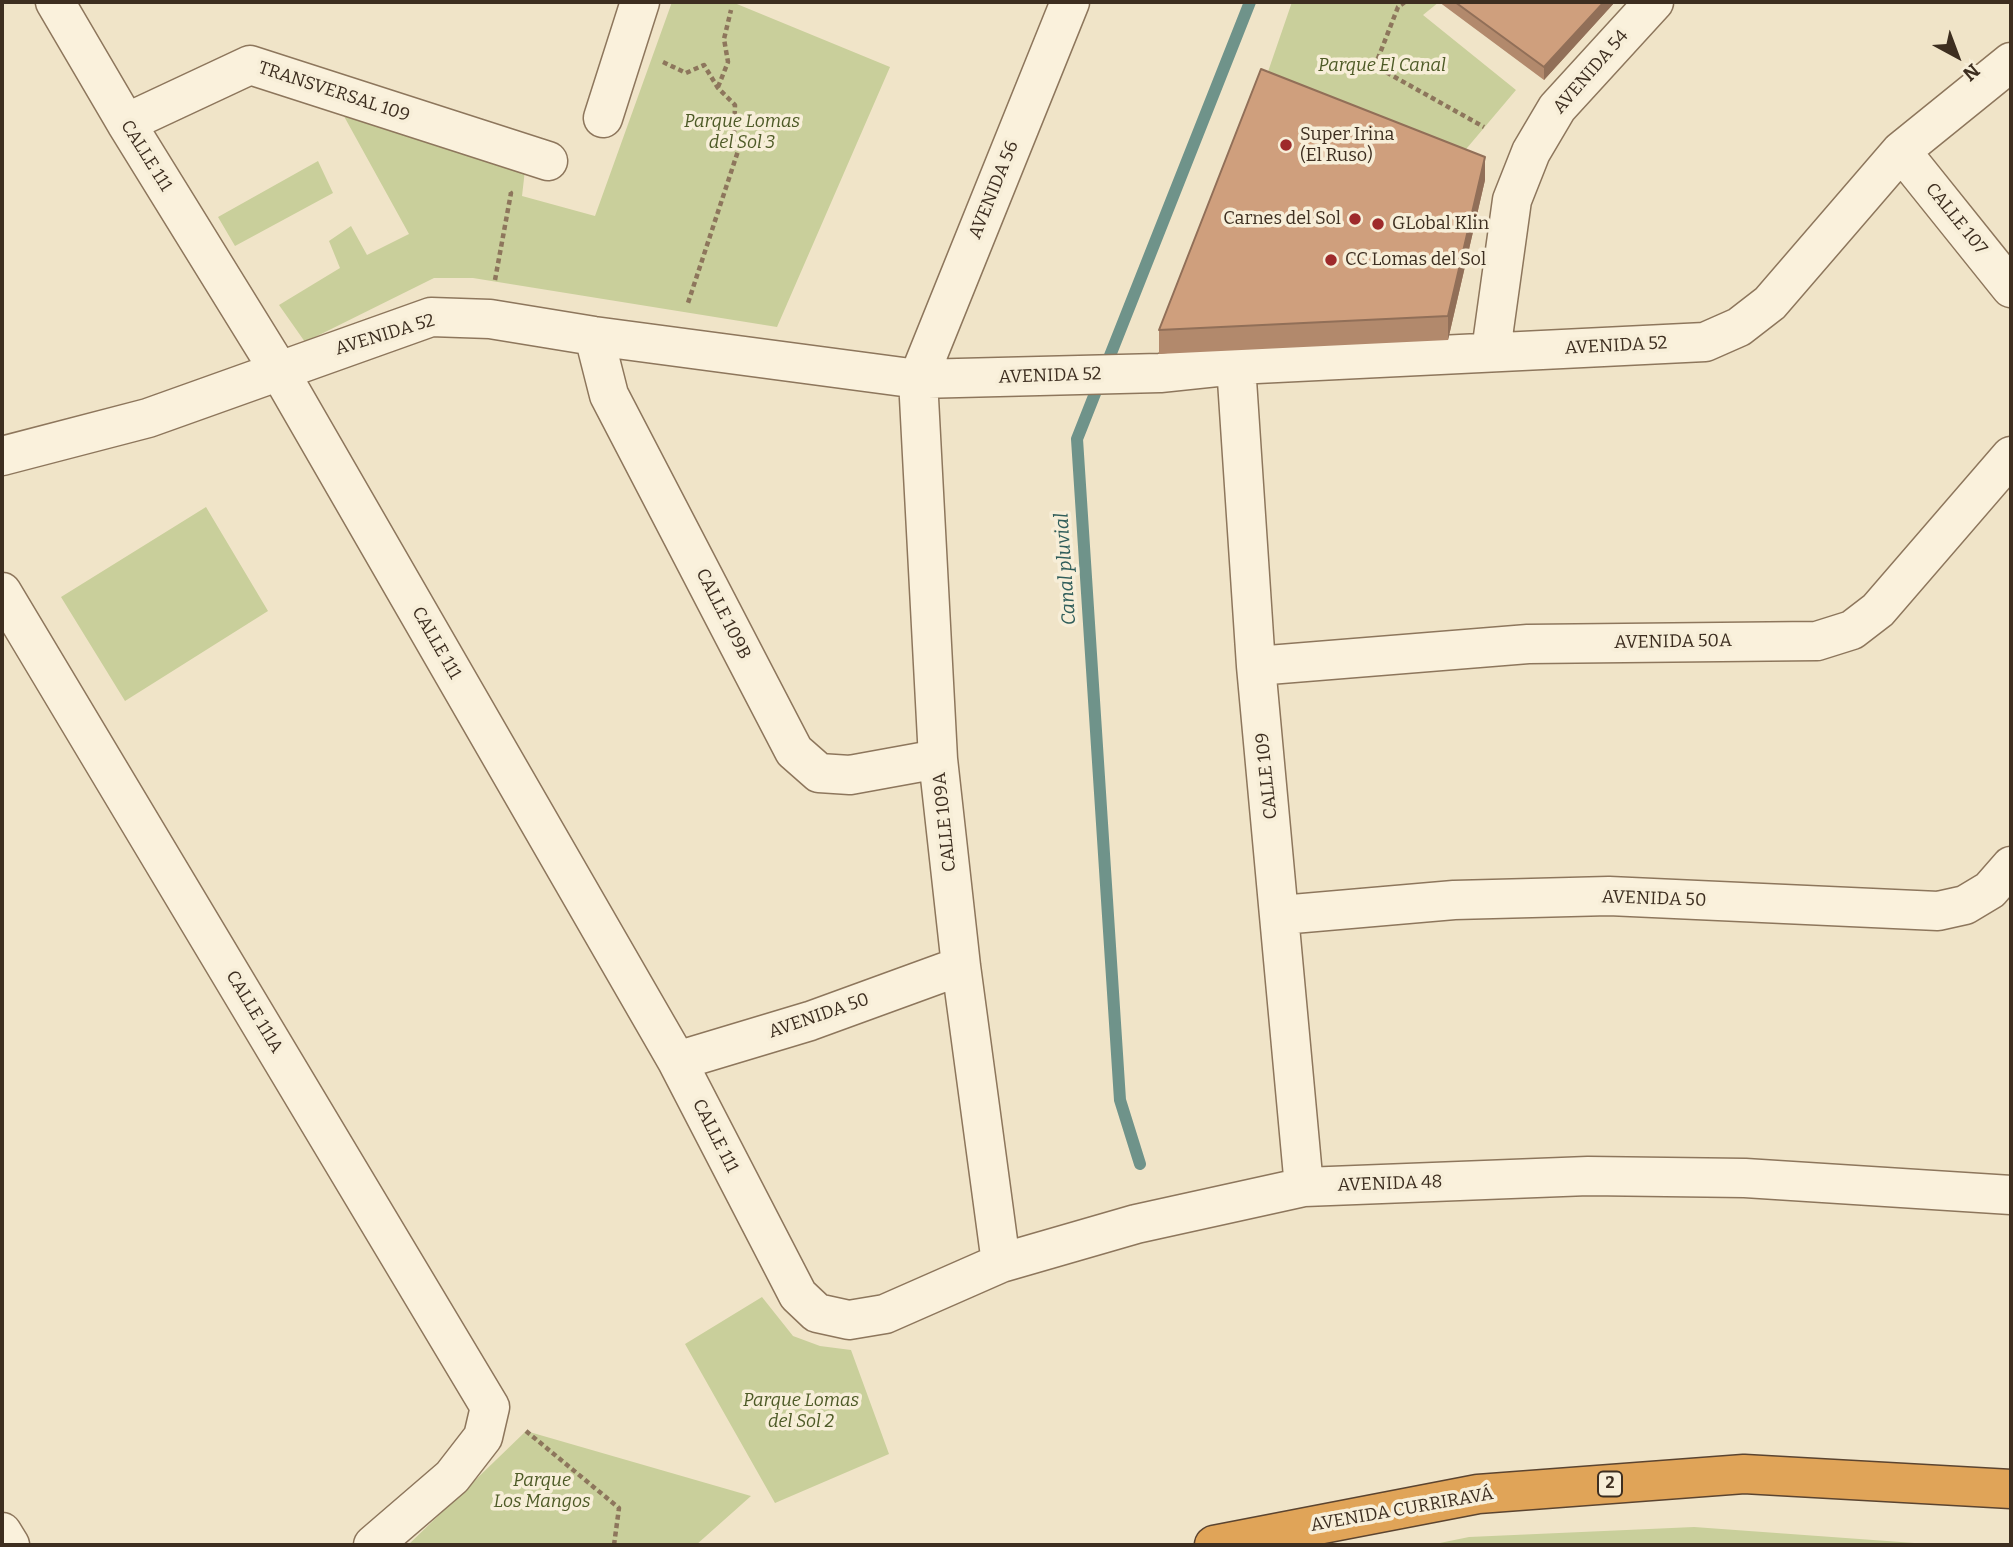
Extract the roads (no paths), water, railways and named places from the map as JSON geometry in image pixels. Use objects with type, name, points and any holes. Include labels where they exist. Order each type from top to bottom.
[{"type":"highway","name":"AVENIDA CURRIRAVÁ","points":[[1214,1545],[1478,1494],[1691,1478],[1744,1475],[2011,1489]]},
{"type":"street","name":"CALLE 111","points":[[55,2],[126,123],[278,369],[677,1061],[798,1295]]},
{"type":"street","points":[[603,118],[640,2]]},
{"type":"street","name":"AVENIDA 56","points":[[918,379],[1070,2]]},
{"type":"street","name":"AVENIDA 54","points":[[1492,351],[1512,200],[1531,152],[1557,108],[1654,2]]},
{"type":"street","name":"AVENIDA 52","points":[[2,456],[148,418],[239,388],[278,369],[431,317],[490,319],[594,336],[918,379],[1160,373],[1237,365],[1705,342],[1739,327],[1770,303],[1901,151],[2011,62]]},
{"type":"street","name":"TRANSVERSAL 109","points":[[126,123],[250,65],[548,161]]},
{"type":"street","name":"CALLE 107","points":[[1901,151],[2011,288]]},
{"type":"street","name":"CALLE 109B","points":[[594,336],[609,395],[794,751],[819,773],[850,775],[938,759]]},
{"type":"street","name":"CALLE 109","points":[[1237,365],[1256,666],[1304,1187]]},
{"type":"street","name":"CALLE 109A","points":[[918,379],[938,759],[961,966],[1001,1263]]},
{"type":"street","name":"AVENIDA 50A","points":[[1256,666],[1528,644],[1818,641],[1852,630],[1878,610],[2011,456]]},
{"type":"street","name":"CALLE 111A","points":[[2,592],[490,1407],[483,1437],[452,1477],[373,1545]]},
{"type":"street","name":"AVENIDA 50","points":[[1280,915],[1454,900],[1609,896],[1938,911],[1965,905],[1990,890],[2011,866]]},
{"type":"street","name":"AVENIDA 50","points":[[677,1061],[810,1021],[961,966]]},
{"type":"street","name":"AVENIDA 48","points":[[798,1295],[817,1313],[849,1320],[885,1314],[1001,1263],[1136,1224],[1304,1187],[1588,1176],[1732,1178],[2011,1195]]},
{"type":"street","points":[[2,1532],[10,1545]]},
{"type":"waterway","name":"Canal pluvial","points":[[1140,1164],[1120,1100],[1077,439],[1250,2]]},
{"type":"place","name":"Super Irina (El Ruso)","points":[[1286,145]]},
{"type":"place","name":"Carnes del Sol","points":[[1355,219]]},
{"type":"place","name":"GLobal Klin","points":[[1378,224]]},
{"type":"place","name":"CC Lomas del Sol","points":[[1331,260]]},
{"type":"park label","name":"Parque El Canal","points":[[1382,66]]},
{"type":"park label","name":"Parque Lomas del Sol 3","points":[[742,132]]},
{"type":"park label","name":"Parque Lomas del Sol 2","points":[[801,1411]]},
{"type":"park label","name":"Parque Los Mangos","points":[[542,1491]]}]
